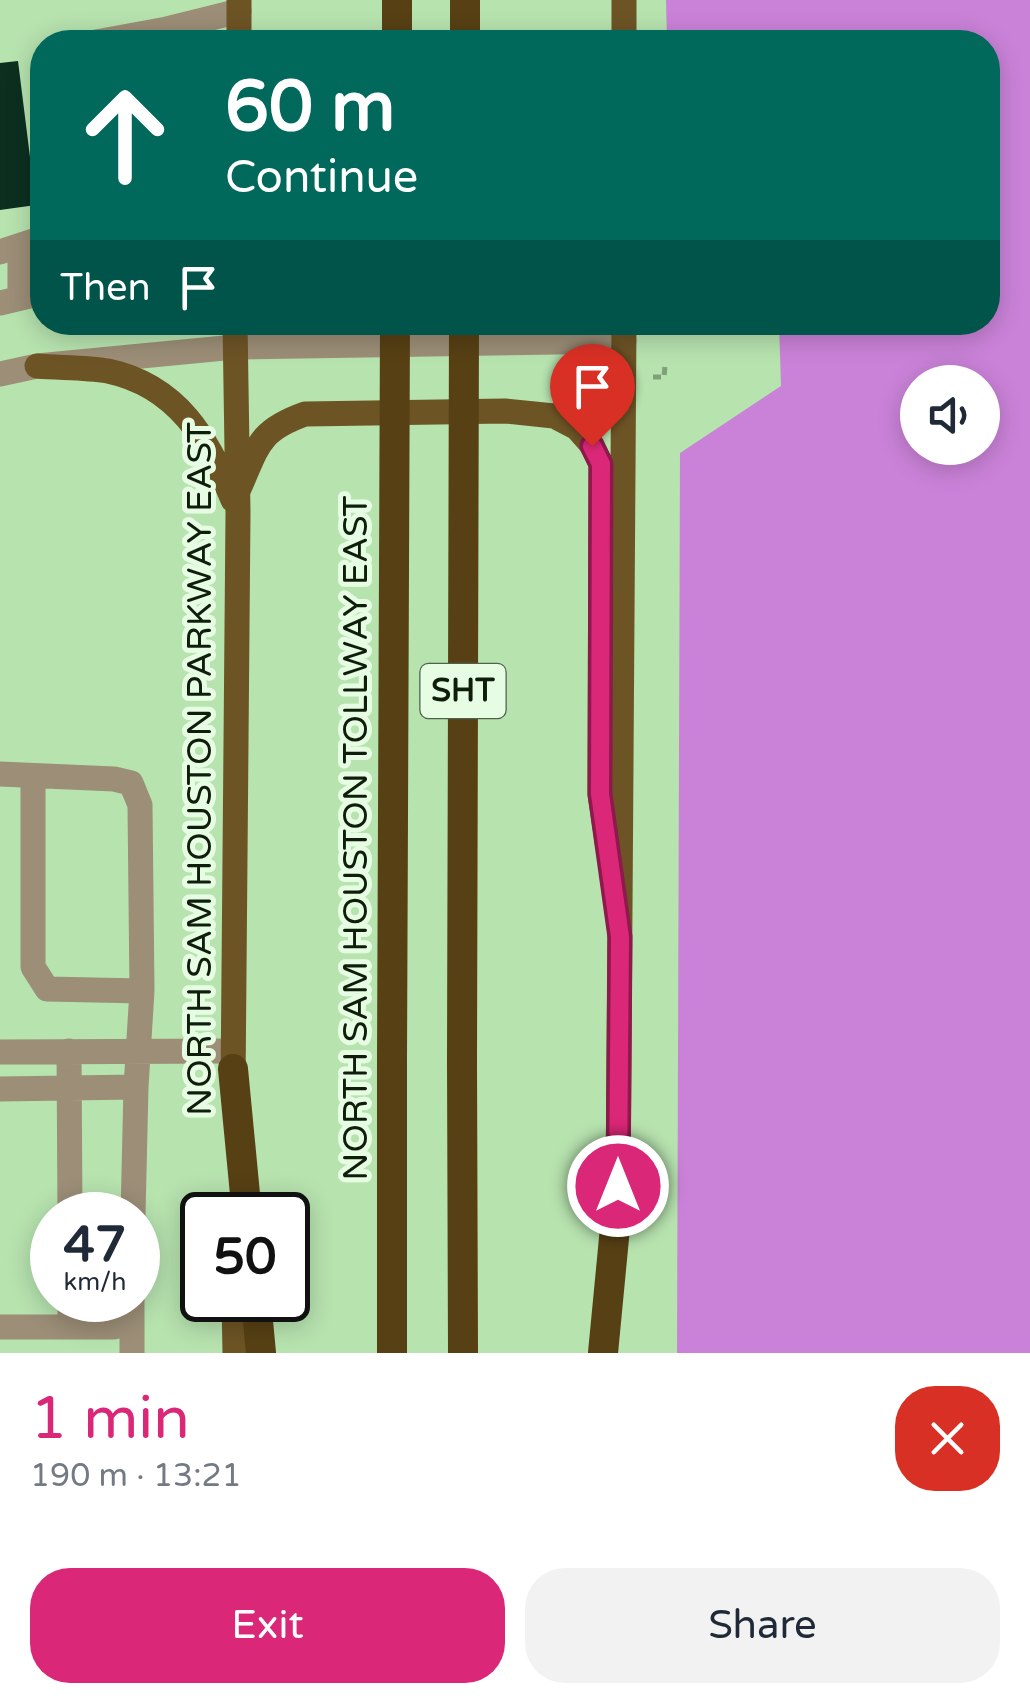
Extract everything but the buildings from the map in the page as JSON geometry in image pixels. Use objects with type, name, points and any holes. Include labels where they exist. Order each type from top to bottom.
[{"type":"highway","points":[[396,30],[397,0]]},
{"type":"highway","points":[[465,0],[465,30]]},
{"type":"highway","name":"NORTH SAM HOUSTON TOLLWAY EAST","points":[[392,1353],[396,335]]},
{"type":"highway","name":"SHT","points":[[463,1353],[464,335]]},
{"type":"highway","points":[[233,1060],[245,1192]]},
{"type":"highway","points":[[604,1353],[618,1186]]},
{"type":"highway","points":[[258,1322],[261,1353]]},
{"type":"main road","points":[[624,0],[624,30]]},
{"type":"main road","name":"NORTH SAM HOUSTON PARKWAY EAST","points":[[234,1192],[238,502],[235,335]]},
{"type":"main road","points":[[618,1353],[624,335]]},
{"type":"main road","points":[[37,366],[107,371],[149,385],[199,430],[238,502]]},
{"type":"main road","points":[[238,502],[263,436],[278,423],[305,414],[505,411],[554,416],[585,436],[601,464],[600,794],[620,937]]},
{"type":"main road","points":[[234,1322],[235,1353]]},
{"type":"street","points":[[181,30],[239,6]]},
{"type":"street","points":[[21,246],[21,298]]},
{"type":"street","points":[[0,374],[235,335]]},
{"type":"street","points":[[0,774],[114,779],[131,784],[140,805],[142,991],[136,1050],[134,1192]]},
{"type":"street","points":[[33,776],[33,967],[47,989],[142,991]]},
{"type":"street","points":[[0,1052],[136,1050],[233,1060]]},
{"type":"street","points":[[69,1051],[70,1192]]},
{"type":"street","points":[[0,1089],[136,1087]]},
{"type":"street","points":[[70,1322],[70,1327]]},
{"type":"street","points":[[0,1327],[114,1327],[118,1322]]},
{"type":"street","points":[[132,1322],[132,1353]]},
{"type":"path","points":[[653,378],[668,379],[665,366]]},
{"type":"shaded area","points":[[666,0],[1030,0],[1030,1353],[677,1353],[680,453],[781,386],[779,335],[1000,335],[1000,30],[667,30]]},
{"type":"route","points":[[592,446],[601,464],[600,794],[620,937],[618,1186]]}]
